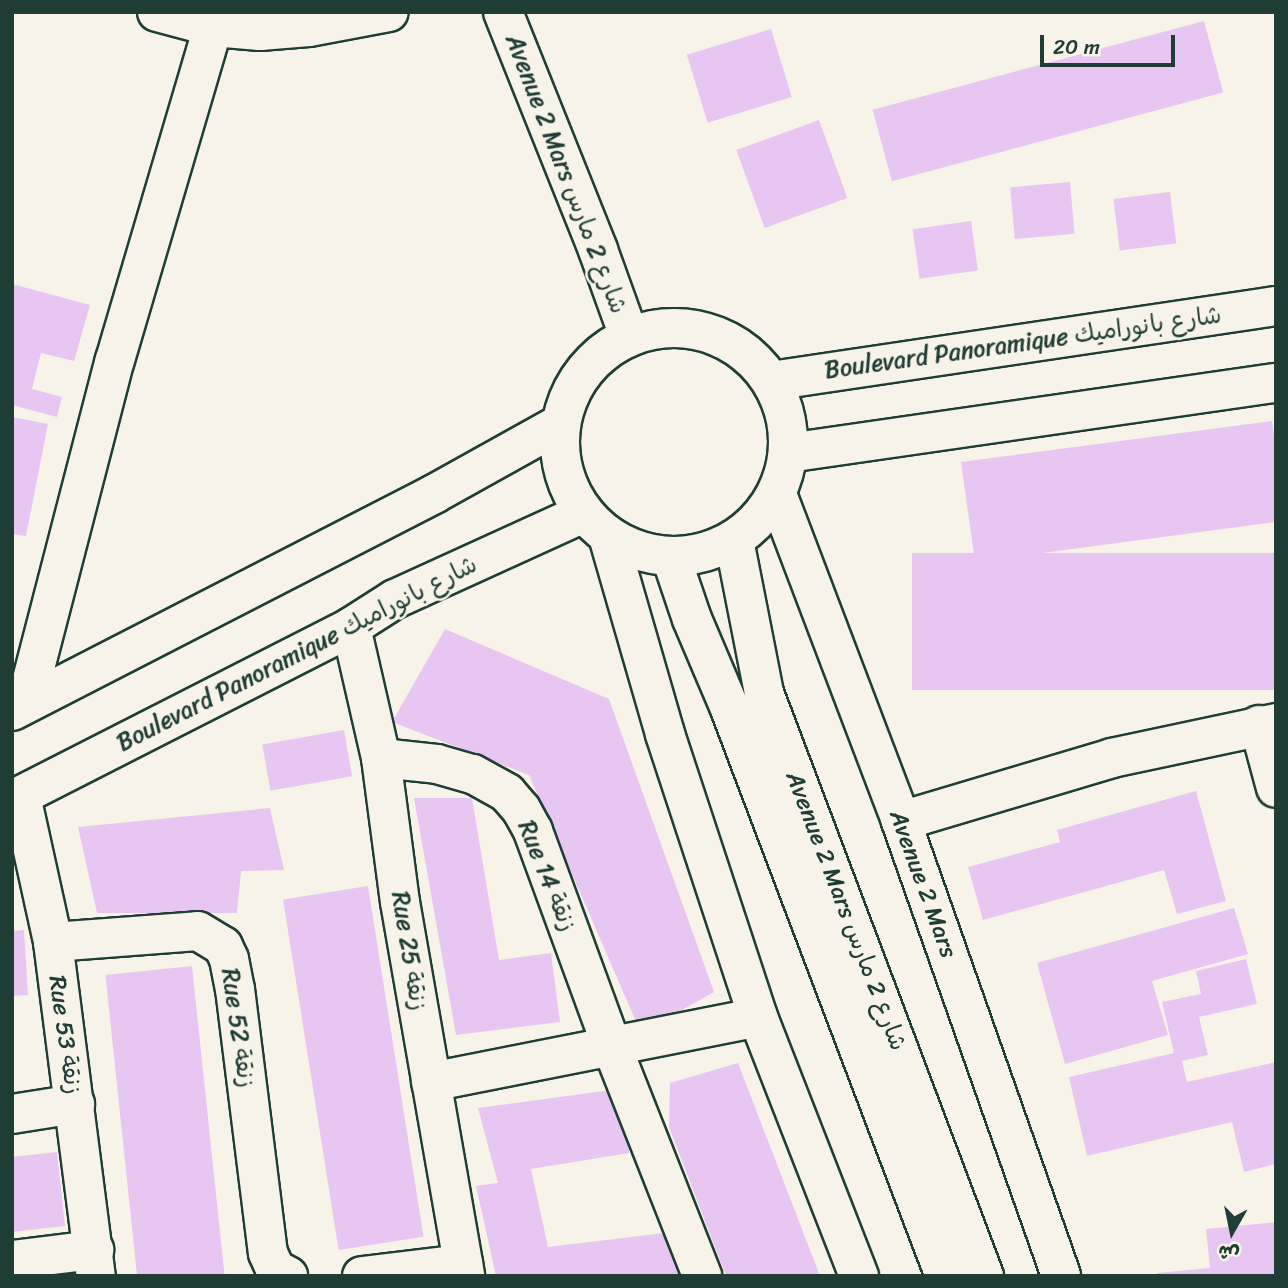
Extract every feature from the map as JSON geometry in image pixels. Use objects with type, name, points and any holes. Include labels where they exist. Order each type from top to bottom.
[{"type":"street","points":[[157,12],[214,27],[260,31],[309,27],[389,12]]},
{"type":"street","name":"Avenue 2 Mars شارع 2 مارس","points":[[503,12],[598,250],[629,336]]},
{"type":"street","points":[[19,707],[115,359],[214,27]]},
{"type":"street","name":"Boulevard Panoramique شارع بانوراميك","points":[[771,381],[1276,306]]},
{"type":"street","points":[[596,525],[638,551],[671,557],[697,555],[734,540],[759,520],[777,494],[788,453],[786,416],[771,381],[750,356],[723,338],[693,329],[660,328],[629,336],[604,351],[583,372],[568,396],[560,424],[560,456],[568,486],[596,525],[758,1017],[859,1276]]},
{"type":"street","points":[[788,453],[1276,383]]},
{"type":"street","points":[[19,707],[434,494],[560,424]]},
{"type":"street","name":"Avenue 2 Mars","points":[[777,494],[901,821],[1061,1276]]},
{"type":"street","name":"Boulevard Panoramique شارع بانوراميك","points":[[16,798],[351,627],[396,599],[596,525]]},
{"type":"street","name":"Avenue 2 Mars شارع 2 مارس","points":[[734,540],[764,692],[984,1276]]},
{"type":"street","name":"Avenue 2 Mars شارع 2 مارس","points":[[671,557],[692,619],[729,706],[945,1276]]},
{"type":"street","name":"Rue 25 زنقة","points":[[351,627],[381,758],[400,902],[464,1270]]},
{"type":"street","points":[[901,821],[1112,758],[1267,724],[1276,788]]},
{"type":"street","name":"Rue 14 زنقة","points":[[381,758],[437,764],[473,774],[507,793],[521,809],[533,831],[612,1047],[702,1276]]},
{"type":"street","name":"Rue 53 زنقة","points":[[16,798],[53,942],[95,1263]]},
{"type":"street","name":"Rue 52 زنقة","points":[[53,942],[198,931],[223,946],[229,959],[235,989],[268,1253],[275,1269],[288,1276]]},
{"type":"street","points":[[431,1082],[758,1017]]},
{"type":"street","points":[[12,1114],[75,1104]]},
{"type":"street","points":[[12,1260],[95,1263]]},
{"type":"street","points":[[362,1276],[464,1270]]},
{"type":"building","points":[[1204,21],[1223,92],[892,181],[873,110]]},
{"type":"building","points":[[771,29],[792,97],[708,123],[687,55]]},
{"type":"building","points":[[819,120],[847,198],[765,228],[736,150]]},
{"type":"building","points":[[1070,182],[1075,234],[1015,239],[1010,187]]},
{"type":"building","points":[[1170,192],[1176,244],[1120,251],[1113,199]]},
{"type":"building","points":[[971,221],[978,271],[920,279],[913,229]]},
{"type":"building","points":[[12,284],[90,305],[74,361],[41,353],[32,389],[62,397],[57,417],[12,405]]},
{"type":"building","points":[[12,417],[48,424],[26,536],[12,534]]},
{"type":"building","points":[[1272,421],[1276,451],[1276,522],[975,562],[961,462]]},
{"type":"building","points":[[912,553],[1276,553],[1276,690],[912,690]]},
{"type":"building","points":[[445,629],[609,699],[714,992],[641,1033],[529,775],[392,722]]},
{"type":"building","points":[[344,730],[352,776],[270,791],[262,744]]},
{"type":"building","points":[[1196,791],[1226,901],[1177,914],[1164,870],[983,920],[968,867],[1060,842],[1057,830]]},
{"type":"building","points":[[414,798],[472,798],[499,960],[551,953],[560,1022],[456,1035]]},
{"type":"building","points":[[270,808],[284,870],[241,871],[237,913],[97,913],[78,827]]},
{"type":"building","points":[[368,886],[424,1237],[339,1250],[283,899]]},
{"type":"building","points":[[1234,908],[1248,954],[1152,981],[1168,1035],[1065,1064],[1037,963]]},
{"type":"building","points":[[24,930],[28,995],[12,996],[12,931]]},
{"type":"building","points":[[1246,959],[1257,1004],[1199,1017],[1208,1055],[1182,1061],[1187,1082],[1276,1062],[1276,1164],[1244,1172],[1232,1122],[1087,1156],[1069,1077],[1174,1053],[1162,1002],[1201,994],[1196,971]]},
{"type":"building","points":[[192,966],[225,1276],[137,1276],[105,975]]},
{"type":"building","points":[[738,1063],[820,1276],[726,1276],[669,1127],[670,1083]]},
{"type":"building","points":[[626,1088],[629,1153],[531,1169],[548,1247],[681,1231],[684,1276],[496,1276],[476,1186],[498,1183],[478,1108]]},
{"type":"building","points":[[57,1152],[65,1226],[12,1232],[12,1157]]},
{"type":"building","points":[[1276,1222],[1276,1276],[1157,1276],[1157,1273],[1210,1268],[1206,1229]]}]
